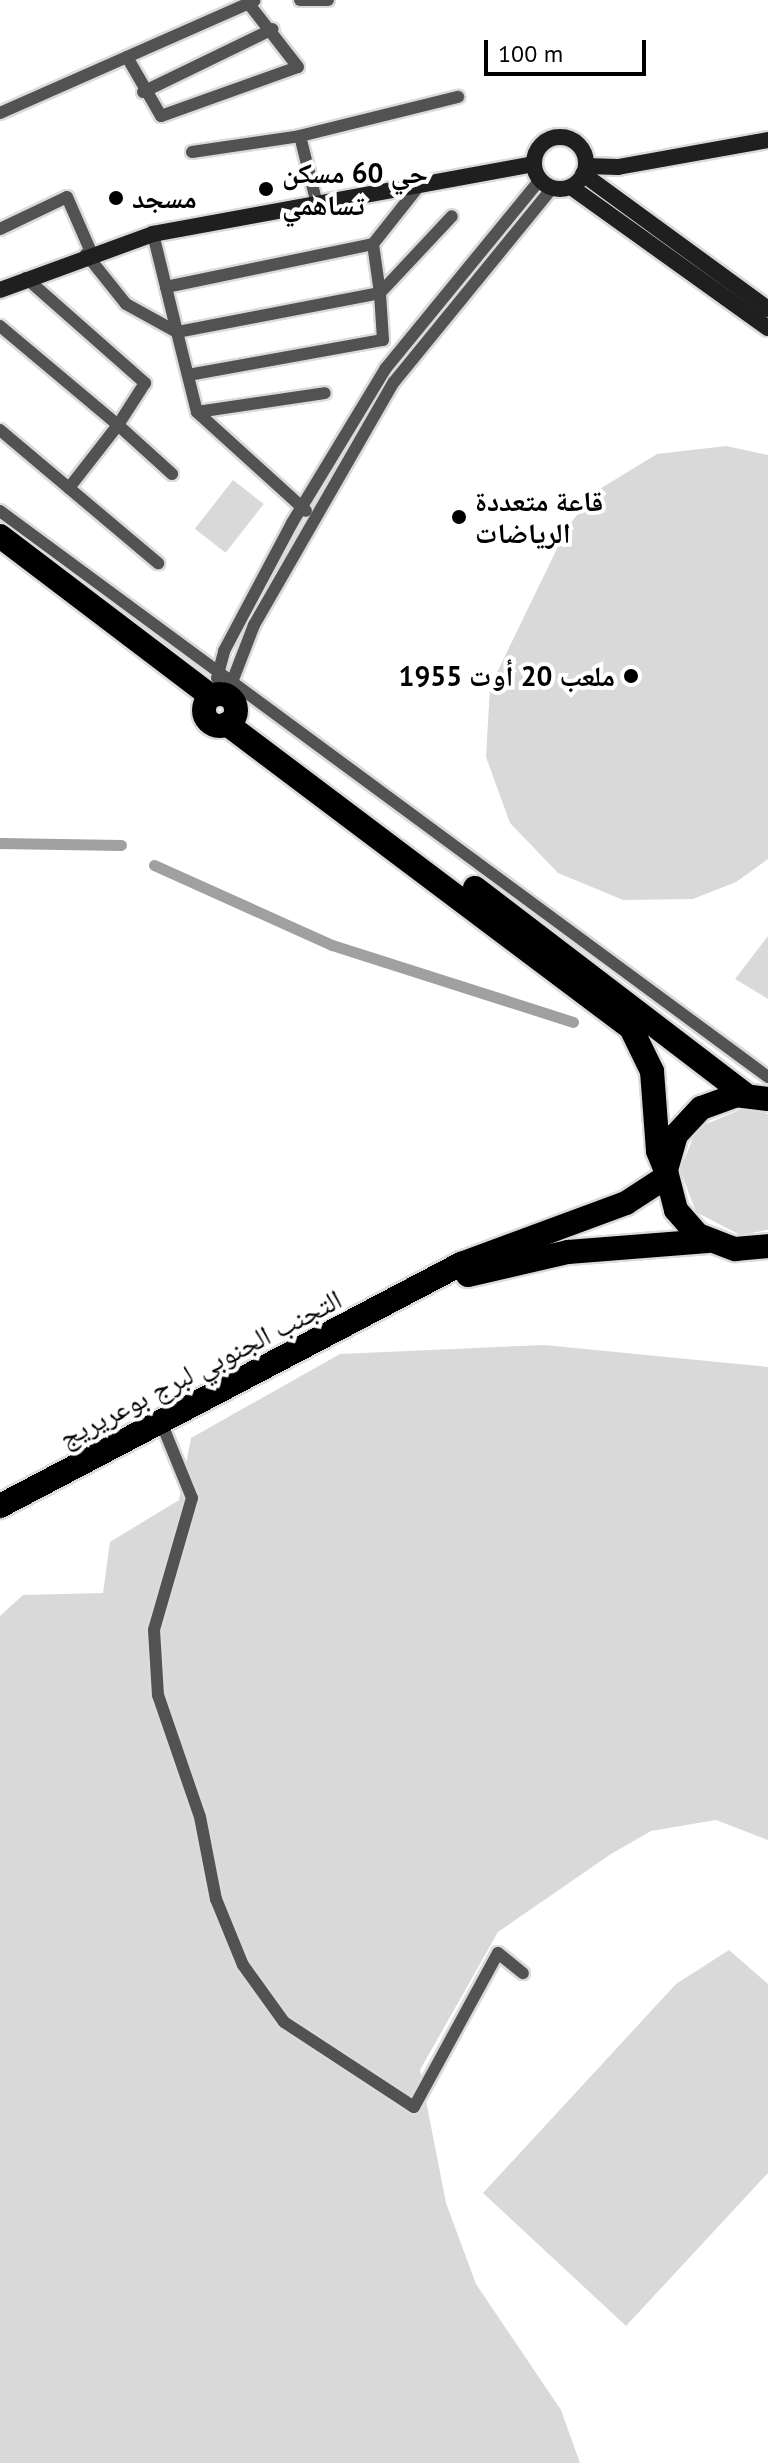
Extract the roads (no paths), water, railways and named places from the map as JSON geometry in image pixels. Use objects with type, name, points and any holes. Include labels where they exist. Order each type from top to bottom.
[{"type":"highway","points":[[0,536],[760,1088]]},
{"type":"highway","points":[[0,556],[221,699],[631,1028],[652,1071],[658,1151],[682,1219],[708,1241]]},
{"type":"highway","points":[[666,1174],[687,1120],[709,1103],[760,1088]]},
{"type":"highway","name":"التجنب الجنوبي لبرج بوعريريج","points":[[0,1506],[461,1264],[626,1203],[666,1174]]},
{"type":"highway","name":"التجنب الجنوبي لبرج بوعريريج","points":[[427,1284],[568,1252],[708,1241],[767,1247]]},
{"type":"street","points":[[300,0],[328,0]]},
{"type":"street","points":[[0,113],[127,57],[252,2],[294,56],[291,71],[173,117],[161,116],[143,92],[127,57]]},
{"type":"street","points":[[143,92],[273,29]]},
{"type":"street","points":[[192,152],[300,136],[458,97]]},
{"type":"street","points":[[300,136],[317,204]]},
{"type":"street","points":[[221,699],[254,625],[400,373],[542,177],[544,142],[561,137],[576,143],[580,176],[768,328]]},
{"type":"street","points":[[0,290],[89,253],[153,234],[419,186],[580,176],[768,140]]},
{"type":"street","points":[[580,176],[768,309]]},
{"type":"street","points":[[221,699],[301,508],[386,368],[542,177]]},
{"type":"street","points":[[166,287],[373,244],[419,186]]},
{"type":"street","points":[[0,229],[67,197],[89,253],[126,304],[177,332],[380,293],[452,216]]},
{"type":"street","points":[[153,234],[197,412],[301,508],[316,517]]},
{"type":"street","points":[[188,375],[383,340],[373,244]]},
{"type":"street","points":[[26,278],[145,383],[118,425],[69,488]]},
{"type":"street","points":[[0,326],[172,474]]},
{"type":"street","points":[[197,412],[325,393]]},
{"type":"street","points":[[0,430],[158,563]]},
{"type":"street","points":[[0,511],[221,699],[760,1088]]},
{"type":"street","points":[[161,1422],[192,1498],[154,1630],[158,1695],[200,1817],[216,1899],[243,1965],[284,2022],[414,2107],[498,1953],[523,1973]]},
{"type":"waterway","points":[[0,843],[121,845]]},
{"type":"waterway","points":[[154,865],[332,945],[573,1022]]},
{"type":"place","name":"حي 60 مسكن تساهمي","points":[[266,189]]},
{"type":"place","name":"مسجد","points":[[116,198]]},
{"type":"place","name":"قاعة متعددة الرياضات","points":[[459,517]]},
{"type":"place","name":"ملعب 20 أوت 1955","points":[[631,676]]}]
